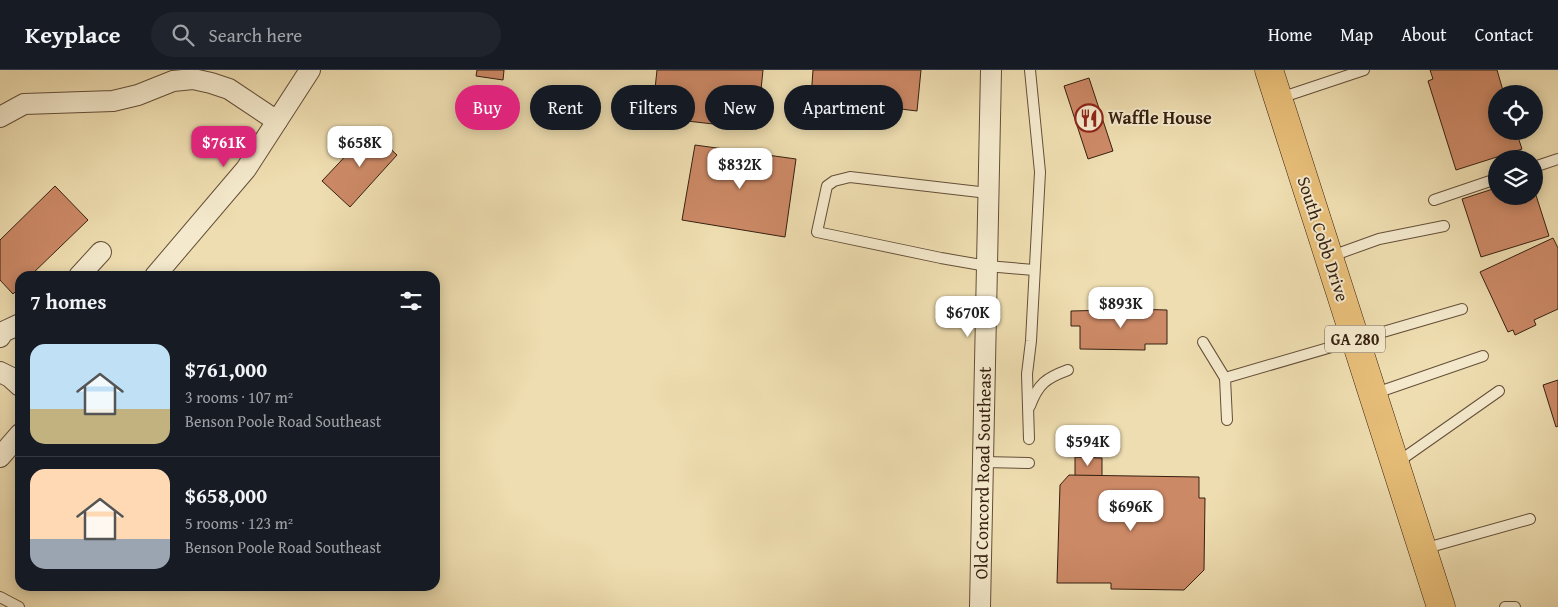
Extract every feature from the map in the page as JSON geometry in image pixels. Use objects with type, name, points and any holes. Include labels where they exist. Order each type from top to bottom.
[{"type":"main road","name":"South Cobb Drive","points":[[1269,70],[1440,607]]},
{"type":"street","points":[[159,271],[246,169],[310,70]]},
{"type":"street","name":"Old Concord Road Southeast","points":[[980,607],[991,70]]},
{"type":"street","points":[[0,115],[24,104],[114,101],[138,95],[173,81],[193,79],[230,90],[277,121]]},
{"type":"street","points":[[84,271],[101,252]]},
{"type":"street","points":[[0,337],[3,332],[15,326]]},
{"type":"street","points":[[0,372],[15,382]]},
{"type":"street","points":[[0,457],[15,440]]},
{"type":"lane","points":[[1029,439],[1027,374],[1040,172],[1030,70]]},
{"type":"lane","points":[[1278,99],[1364,70]]},
{"type":"lane","points":[[1543,164],[1558,159]]},
{"type":"lane","points":[[988,193],[850,177],[834,181],[827,186],[817,232],[941,258],[987,266],[1034,270]]},
{"type":"lane","points":[[1434,200],[1488,182]]},
{"type":"lane","points":[[1328,257],[1379,239],[1444,226]]},
{"type":"lane","points":[[1225,378],[1462,309]]},
{"type":"lane","points":[[1203,342],[1225,378],[1226,420]]},
{"type":"lane","points":[[1372,394],[1483,356]]},
{"type":"lane","points":[[1029,406],[1042,384],[1053,376],[1068,370]]},
{"type":"lane","points":[[1395,464],[1499,391]]},
{"type":"lane","points":[[983,462],[1029,463]]},
{"type":"lane","points":[[1422,549],[1530,519]]},
{"type":"lane","points":[[0,597],[19,607]]},
{"type":"lane","points":[[1505,607],[1515,607]]},
{"type":"building","points":[[477,70],[504,70],[503,80],[476,76]]},
{"type":"building","points":[[657,70],[763,70],[761,85],[705,85],[705,123],[695,122],[695,85],[655,85]]},
{"type":"building","points":[[813,70],[921,70],[917,111],[903,109],[903,85],[812,85]]},
{"type":"building","points":[[1430,70],[1497,70],[1501,85],[1488,85],[1488,140],[1519,140],[1522,149],[1488,150],[1488,160],[1456,170],[1428,81],[1433,79]]},
{"type":"building","name":"Waffle House","points":[[1089,78],[1113,151],[1088,159],[1064,86]]},
{"type":"building","points":[[370,130],[397,155],[350,207],[322,181]]},
{"type":"building","points":[[695,145],[796,159],[785,237],[682,220]]},
{"type":"building","points":[[55,186],[88,220],[35,271],[15,271],[15,292],[13,294],[0,280],[0,240]]},
{"type":"building","points":[[1488,191],[1488,205],[1539,205],[1549,236],[1481,257],[1462,199]]},
{"type":"building","points":[[1553,238],[1558,248],[1558,309],[1534,320],[1536,325],[1515,335],[1513,330],[1508,332],[1480,272]]},
{"type":"building","points":[[1129,309],[1167,310],[1167,344],[1145,344],[1145,350],[1080,349],[1080,326],[1071,326],[1071,311],[1114,310],[1113,315],[1129,315]]},
{"type":"building","points":[[1558,380],[1558,426],[1556,427],[1543,385]]},
{"type":"building","points":[[1075,457],[1102,458],[1102,476],[1075,476]]},
{"type":"building","points":[[1069,475],[1199,477],[1199,498],[1205,498],[1204,570],[1184,590],[1111,589],[1111,583],[1057,583],[1060,485]]},
{"type":"place","name":"Waffle House","points":[[1089,118]]}]
